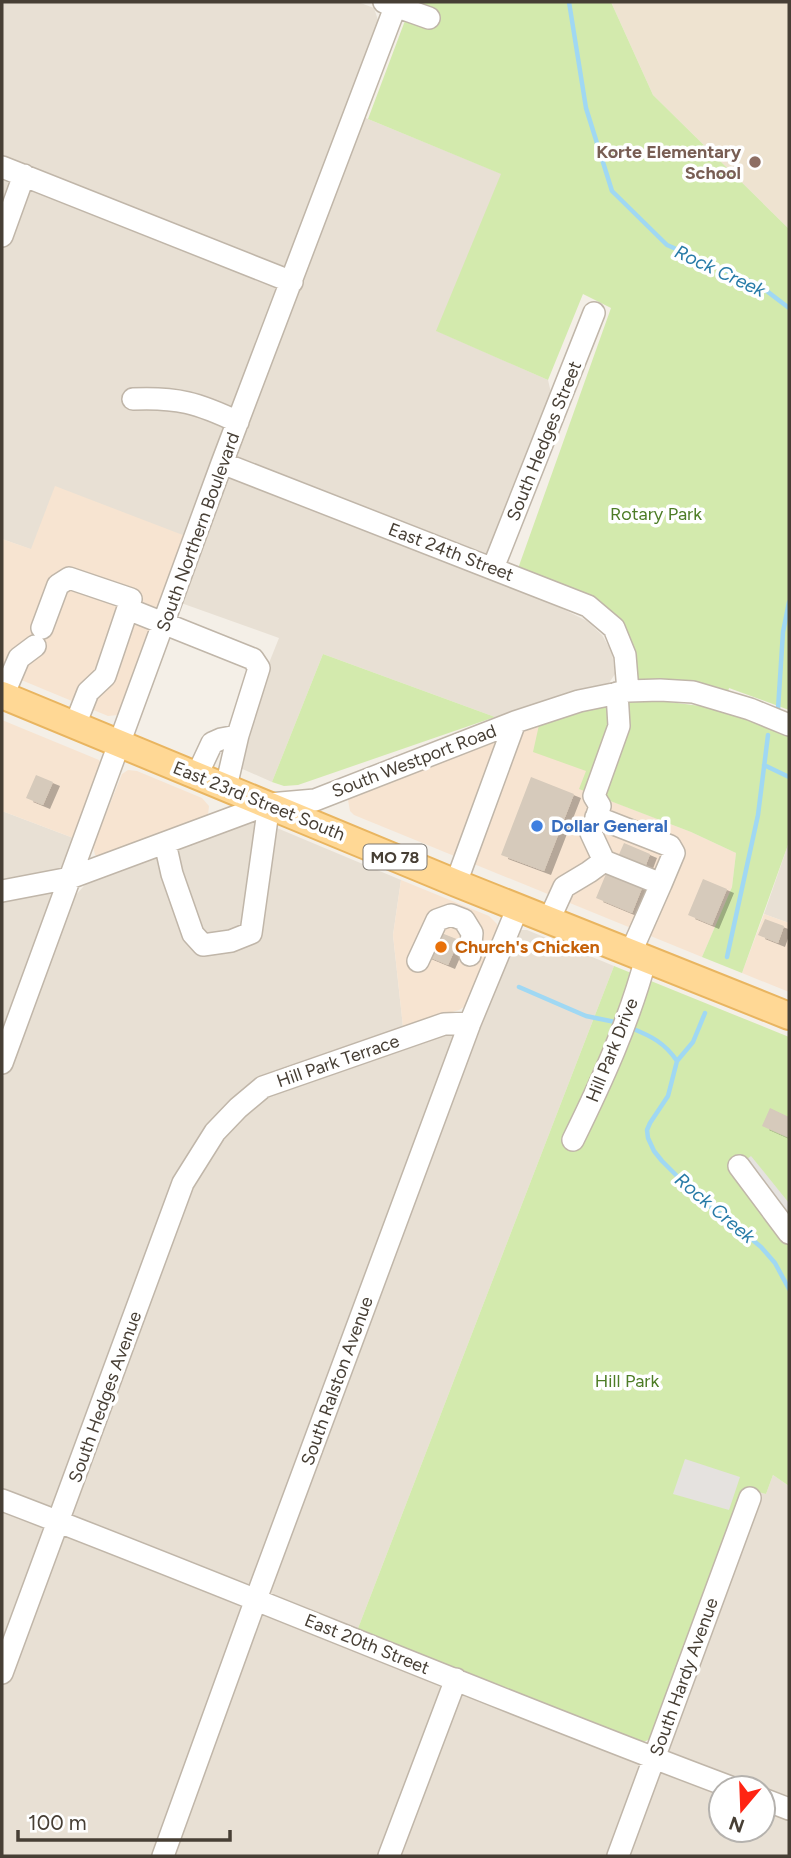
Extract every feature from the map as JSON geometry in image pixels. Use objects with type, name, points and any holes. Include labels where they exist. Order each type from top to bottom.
[{"type":"main road","name":"East 23rd Street South","points":[[2,696],[456,883],[789,1016]]},
{"type":"street","points":[[392,3],[429,18]]},
{"type":"street","name":"South Northern Boulevard","points":[[2,1063],[222,463],[292,282],[392,3]]},
{"type":"street","points":[[2,166],[292,282]]},
{"type":"street","points":[[2,236],[24,175]]},
{"type":"street","name":"South Hedges Street","points":[[493,568],[594,313]]},
{"type":"street","points":[[133,399],[188,401],[238,422]]},
{"type":"street","name":"East 24th Street","points":[[222,463],[588,607],[614,628],[625,655],[623,692],[619,726],[594,796],[600,806],[591,833],[604,861]]},
{"type":"street","points":[[2,696],[19,658],[39,637],[58,585],[69,578],[131,599],[105,676],[88,692],[75,725]]},
{"type":"street","points":[[128,610],[253,659],[259,668],[237,736],[226,787]]},
{"type":"street","points":[[121,631],[157,644]]},
{"type":"street","name":"South Westport Road","points":[[2,891],[70,878],[269,804],[315,800],[515,722],[579,701],[623,692],[693,692],[750,709],[789,725]]},
{"type":"street","points":[[456,883],[515,722]]},
{"type":"street","points":[[197,775],[212,743],[237,736]]},
{"type":"street","points":[[165,843],[172,874],[193,934],[204,945],[231,941],[251,933],[269,804]]},
{"type":"street","name":"Hill Park Drive","points":[[573,1140],[591,1104],[638,987],[638,955],[674,853],[670,846],[596,817]]},
{"type":"street","points":[[549,920],[564,887],[604,861],[661,884]]},
{"type":"street","name":"South Ralston Avenue","points":[[163,1856],[470,1023],[518,907]]},
{"type":"street","points":[[430,909],[464,920],[472,933],[470,955]]},
{"type":"street","points":[[418,961],[437,920],[451,915]]},
{"type":"street","name":"Hill Park Terrace","points":[[219,1127],[237,1108],[264,1087],[444,1024],[470,1023]]},
{"type":"street","name":"South Hedges Avenue","points":[[2,1673],[183,1183],[219,1127]]},
{"type":"street","points":[[739,1166],[789,1233]]},
{"type":"street","name":"South Hardy Avenue","points":[[618,1856],[750,1498]]},
{"type":"street","name":"East 20th Street","points":[[2,1500],[707,1778]]},
{"type":"street","points":[[389,1856],[456,1679]]},
{"type":"shaded area","points":[[2,2],[358,2],[374,8],[378,20],[346,110],[502,174],[437,331],[548,380],[552,397],[484,577],[587,621],[602,635],[612,652],[615,674],[607,686],[495,717],[323,654],[272,782],[229,763],[279,638],[2,539]]},
{"type":"shaded area","name":"Korte Elementary School","points":[[611,2],[789,2],[789,229],[653,95]]},
{"type":"shaded area","points":[[55,486],[188,537],[126,710],[118,715],[108,716],[2,672],[2,539],[31,549]]},
{"type":"shaded area","points":[[2,720],[99,760],[103,768],[76,839],[2,811]]},
{"type":"shaded area","points":[[539,725],[587,771],[580,789],[691,832],[736,853],[732,887],[702,957],[354,815],[350,811],[348,800],[351,795]]},
{"type":"shaded area","points":[[128,770],[137,771],[202,798],[209,806],[208,815],[200,823],[102,857],[95,855],[93,846],[122,774]]},
{"type":"shaded area","points":[[2,811],[76,839],[2,1036]]},
{"type":"shaded area","points":[[253,822],[265,823],[401,880],[393,935],[403,1027],[400,1045],[451,1033],[517,930],[527,930],[614,966],[357,1631],[2,1493],[2,1080],[58,926],[68,904],[90,879]]},
{"type":"shaded area","points":[[789,842],[789,923],[764,914]]},
{"type":"shaded area","points":[[401,880],[489,916],[497,924],[497,934],[469,1004],[459,1010],[403,1027],[393,935]]},
{"type":"shaded area","points":[[764,914],[789,923],[789,992],[742,973]]},
{"type":"shaded area","points":[[751,1156],[789,1203],[789,1245],[731,1172]]},
{"type":"shaded area","points":[[685,1459],[740,1477],[729,1510],[673,1494]]},
{"type":"shaded area","points":[[773,1475],[789,1486],[789,1856],[626,1856],[760,1492],[766,1494]]},
{"type":"shaded area","points":[[2,1507],[636,1761],[640,1767],[607,1856],[2,1856]]},
{"type":"green space","name":"Rotary Park","points":[[412,2],[611,2],[653,95],[789,229],[789,710],[729,688],[726,701],[628,691],[614,628],[515,577],[611,308],[583,294],[548,380],[436,331],[501,174],[368,119]]},
{"type":"green space","points":[[323,654],[495,717],[298,785],[284,786],[272,782]]},
{"type":"green space","points":[[662,701],[708,707],[789,735],[789,842],[742,973],[702,957],[732,887],[736,853],[691,832],[579,789],[586,771],[533,752],[539,725],[585,710],[624,702]]},
{"type":"green space","name":"Hill Park","points":[[614,966],[789,1037],[789,1486],[773,1475],[766,1494],[748,1489],[651,1737],[641,1743],[357,1631]]},
{"type":"building","points":[[36,775],[53,782],[43,805],[26,798]]},
{"type":"building","points":[[531,777],[574,794],[544,871],[501,855]]},
{"type":"building","points":[[624,843],[650,854],[644,870],[617,859]]},
{"type":"building","points":[[608,869],[644,883],[632,913],[596,898]]},
{"type":"building","points":[[703,879],[727,889],[712,925],[688,915]]},
{"type":"building","points":[[765,919],[784,926],[778,943],[758,935]]},
{"type":"building","name":"Church's Chicken","points":[[434,930],[459,940],[448,965],[424,955]]},
{"type":"building","points":[[770,1108],[789,1117],[789,1138],[762,1126]]},
{"type":"waterway","name":"Rock Creek","points":[[569,2],[586,108],[612,191],[667,245],[759,285],[789,308]]},
{"type":"waterway","name":"Rock Creek","points":[[778,709],[783,632],[789,602]]},
{"type":"waterway","name":"Rock Creek","points":[[727,957],[758,815],[768,735]]},
{"type":"waterway","points":[[764,765],[789,777]]},
{"type":"waterway","points":[[519,987],[586,1016],[620,1023]]},
{"type":"waterway","name":"Rock Creek","points":[[705,1013],[693,1042],[677,1061],[668,1096],[650,1123],[648,1138],[662,1161],[703,1202],[761,1247],[775,1263],[789,1289]]},
{"type":"waterway","points":[[631,1028],[657,1041],[668,1049],[677,1061]]},
{"type":"place","name":"Korte Elementary School","points":[[755,162]]},
{"type":"place","name":"Dollar General","points":[[537,826]]},
{"type":"place","name":"Church's Chicken","points":[[441,947]]}]
